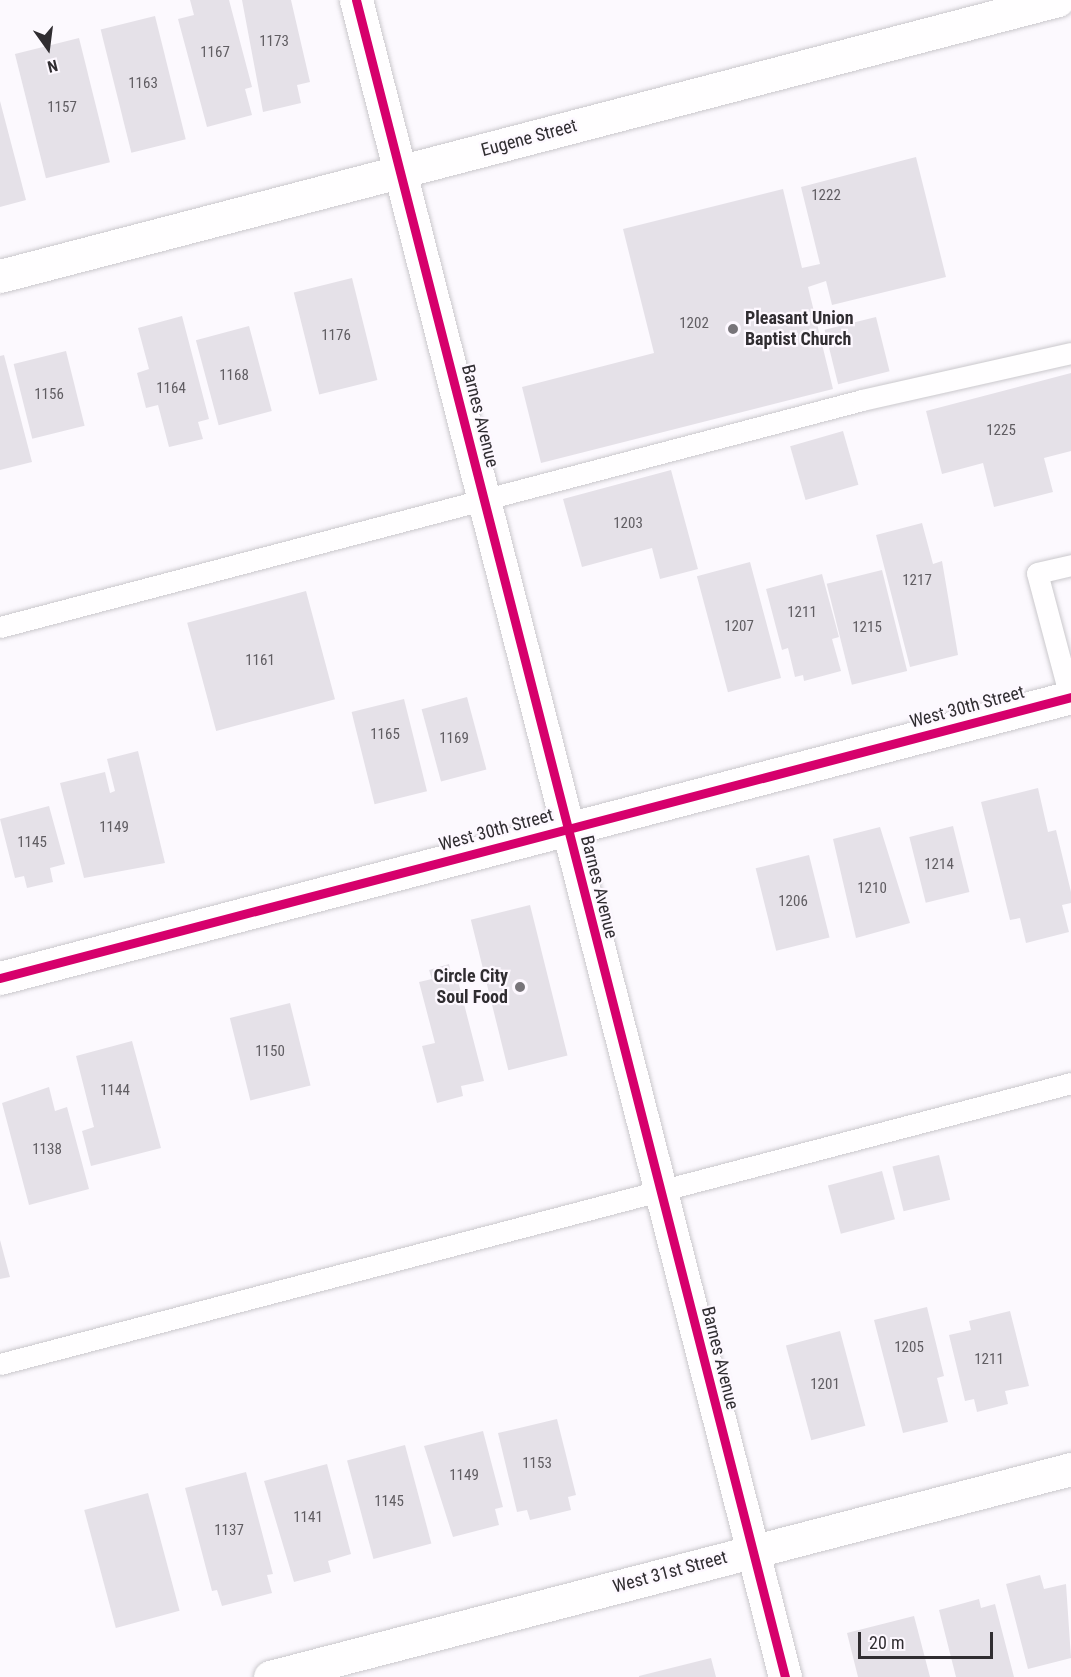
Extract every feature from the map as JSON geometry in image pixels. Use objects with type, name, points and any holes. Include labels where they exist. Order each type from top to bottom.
[{"type":"street","name":"Barnes Avenue","points":[[356,0],[785,1677]]},
{"type":"street","name":"Eugene Street","points":[[0,276],[1058,0]]},
{"type":"street","name":"West 30th Street","points":[[0,978],[1071,697]]},
{"type":"street","name":"West 31st Street","points":[[270,1677],[1071,1469]]},
{"type":"lane","points":[[0,627],[485,502],[862,400],[1071,353]]},
{"type":"lane","points":[[1071,565],[1037,573],[1071,697]]},
{"type":"lane","points":[[0,1364],[1071,1083]]},
{"type":"building","points":[[190,0],[229,0],[252,87],[245,89],[252,115],[207,127],[178,19],[194,15]]},
{"type":"building","points":[[242,0],[291,0],[310,82],[297,85],[301,103],[263,112]]},
{"type":"building","points":[[155,16],[186,139],[131,153],[101,30]]},
{"type":"building","points":[[79,38],[110,162],[46,178],[15,54]]},
{"type":"building","points":[[0,101],[26,200],[0,207]]},
{"type":"building","name":"Pleasant Union Baptist Church","points":[[916,157],[946,277],[832,305],[826,281],[808,287],[833,389],[541,463],[522,387],[654,353],[623,229],[783,189],[802,268],[820,264],[801,187]]},
{"type":"building","points":[[352,278],[377,380],[319,394],[294,293]]},
{"type":"building","points":[[182,316],[209,419],[198,422],[203,439],[169,447],[158,405],[146,408],[137,373],[149,369],[138,328]]},
{"type":"building","points":[[876,317],[890,371],[838,384],[825,330]]},
{"type":"building","points":[[249,326],[272,411],[219,425],[196,340]]},
{"type":"building","points":[[66,351],[85,426],[32,439],[14,364]]},
{"type":"building","points":[[4,355],[32,462],[0,470],[0,356]]},
{"type":"building","points":[[1071,373],[1071,451],[1044,458],[1053,492],[994,507],[983,463],[942,474],[926,411]]},
{"type":"building","points":[[843,431],[858,485],[806,500],[790,446]]},
{"type":"building","points":[[671,470],[698,569],[660,579],[652,548],[582,567],[563,499]]},
{"type":"building","points":[[922,523],[933,564],[942,561],[958,655],[910,667],[876,535]]},
{"type":"building","points":[[750,562],[781,678],[728,692],[697,576]]},
{"type":"building","points":[[882,570],[907,671],[852,685],[827,584]]},
{"type":"building","points":[[822,574],[839,637],[832,639],[841,671],[804,681],[803,675],[795,677],[788,648],[782,650],[766,589]]},
{"type":"building","points":[[306,591],[335,699],[216,731],[187,623]]},
{"type":"building","points":[[467,697],[486,769],[441,782],[422,709]]},
{"type":"building","points":[[404,699],[427,791],[375,804],[352,712]]},
{"type":"building","points":[[138,751],[165,863],[84,878],[60,783],[105,772],[110,793],[115,791],[107,759]]},
{"type":"building","points":[[1038,788],[1048,832],[1056,830],[1071,892],[1071,903],[1062,905],[1069,932],[1026,943],[1020,918],[1010,920],[981,802]]},
{"type":"building","points":[[49,806],[65,864],[50,868],[53,882],[27,888],[24,876],[15,878],[0,819]]},
{"type":"building","points":[[953,826],[969,892],[926,903],[909,837]]},
{"type":"building","points":[[880,827],[910,923],[856,938],[833,839]]},
{"type":"building","points":[[809,855],[830,937],[776,951],[756,868]]},
{"type":"building","name":"Circle City Soul Food","points":[[530,905],[567,1055],[508,1070],[471,920]]},
{"type":"building","points":[[449,964],[452,978],[457,977],[484,1081],[461,1086],[463,1096],[437,1103],[422,1046],[435,1043],[419,982],[432,979],[429,970]]},
{"type":"building","points":[[290,1003],[311,1085],[250,1100],[230,1018]]},
{"type":"building","points":[[132,1041],[161,1148],[91,1166],[82,1131],[94,1127],[76,1056]]},
{"type":"building","points":[[49,1087],[55,1111],[67,1107],[89,1189],[29,1205],[2,1103]]},
{"type":"building","points":[[939,1155],[950,1200],[904,1211],[892,1167]]},
{"type":"building","points":[[882,1171],[895,1219],[841,1234],[828,1185]]},
{"type":"building","points":[[0,1240],[10,1277],[0,1279]]},
{"type":"building","points":[[927,1307],[944,1376],[937,1378],[948,1422],[903,1433],[874,1320]]},
{"type":"building","points":[[1010,1311],[1029,1386],[1005,1391],[1008,1404],[977,1412],[974,1399],[965,1401],[949,1335],[971,1330],[969,1321]]},
{"type":"building","points":[[840,1331],[865,1426],[811,1440],[786,1345]]},
{"type":"building","points":[[557,1419],[576,1495],[568,1497],[571,1510],[530,1520],[527,1510],[517,1512],[498,1433]]},
{"type":"building","points":[[483,1431],[503,1507],[495,1509],[499,1525],[453,1537],[424,1446]]},
{"type":"building","points":[[405,1445],[431,1544],[373,1559],[347,1461]]},
{"type":"building","points":[[327,1464],[351,1554],[328,1561],[331,1572],[294,1582],[264,1481]]},
{"type":"building","points":[[246,1472],[273,1574],[267,1575],[272,1593],[222,1606],[217,1590],[212,1591],[185,1488]]},
{"type":"building","points":[[148,1493],[180,1611],[116,1628],[84,1510]]},
{"type":"building","points":[[1040,1575],[1044,1589],[1066,1584],[1071,1658],[1028,1669],[1006,1584]]},
{"type":"building","points":[[979,1599],[981,1608],[995,1604],[1014,1677],[956,1677],[939,1610]]},
{"type":"building","points":[[914,1616],[930,1677],[858,1677],[847,1633]]},
{"type":"building","points":[[711,1658],[716,1677],[639,1677],[639,1676]]},
{"type":"cycle path","points":[[356,0],[785,1677]]},
{"type":"cycle path","points":[[0,978],[1071,697]]},
{"type":"place","name":"Pleasant Union Baptist Church","points":[[733,329]]},
{"type":"place","name":"Circle City Soul Food","points":[[520,987]]}]
